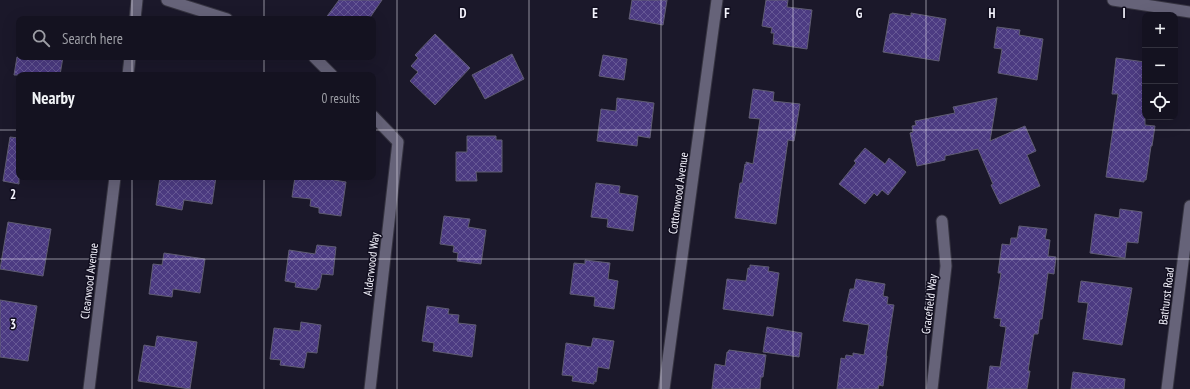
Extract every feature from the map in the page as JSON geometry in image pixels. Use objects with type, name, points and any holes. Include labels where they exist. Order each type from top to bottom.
[{"type":"street","points":[[135,16],[137,0]]},
{"type":"street","points":[[167,0],[218,16]]},
{"type":"street","name":"Cottonwood Avenue","points":[[664,389],[717,0]]},
{"type":"street","points":[[1113,0],[1190,12]]},
{"type":"street","points":[[128,72],[130,60]]},
{"type":"street","points":[[317,60],[329,72]]},
{"type":"street","name":"Alderwood Way","points":[[370,389],[398,142],[376,119]]},
{"type":"street","name":"Clearwood Avenue","points":[[89,389],[115,180]]},
{"type":"street","name":"Bathurst Road","points":[[1167,389],[1190,206]]},
{"type":"street","name":"Gracefield Way","points":[[932,389],[946,266],[942,221]]},
{"type":"building","points":[[339,0],[382,0],[371,16],[327,16]]},
{"type":"building","points":[[632,0],[667,0],[663,25],[629,19]]},
{"type":"building","points":[[766,0],[788,0],[787,7],[812,10],[807,49],[773,44],[774,33],[771,33],[772,28],[762,26]]},
{"type":"building","points":[[911,13],[946,19],[939,61],[883,52],[890,14],[911,16]]},
{"type":"building","points":[[997,27],[1020,30],[1019,35],[1043,39],[1037,80],[998,73],[1002,49],[994,48]]},
{"type":"building","points":[[435,34],[470,68],[435,105],[410,81],[418,72],[411,66],[418,58],[415,55]]},
{"type":"building","points":[[512,54],[524,79],[485,99],[472,75]]},
{"type":"building","points":[[603,55],[627,59],[624,80],[599,76]]},
{"type":"building","points":[[1116,58],[1142,62],[1142,120],[1145,120],[1145,125],[1155,126],[1146,180],[1144,180],[1144,182],[1106,177],[1118,94],[1112,94]]},
{"type":"building","points":[[16,60],[62,60],[60,72],[16,72],[16,75],[14,75]]},
{"type":"building","points":[[753,89],[774,92],[773,101],[800,104],[794,141],[788,140],[776,224],[735,218],[740,183],[742,183],[745,164],[746,165],[746,162],[753,164],[760,119],[749,118]]},
{"type":"building","points":[[617,98],[654,103],[650,138],[638,136],[637,146],[597,141],[601,109],[616,111]]},
{"type":"building","points":[[997,98],[990,141],[1025,126],[1036,151],[1027,155],[1040,186],[1000,204],[991,185],[993,184],[978,149],[945,156],[945,160],[917,166],[910,133],[913,132],[912,126],[916,125],[915,121],[955,113],[953,107]]},
{"type":"building","points":[[467,136],[496,136],[496,140],[502,140],[502,172],[476,172],[477,181],[456,181],[456,152],[467,152]]},
{"type":"building","points":[[10,137],[16,138],[16,180],[19,180],[19,184],[3,181]]},
{"type":"building","points":[[865,148],[885,164],[889,158],[906,172],[888,195],[882,190],[877,196],[874,193],[865,204],[839,184],[856,163],[854,161]]},
{"type":"building","points":[[160,180],[216,180],[212,204],[184,200],[182,210],[156,205]]},
{"type":"building","points":[[295,180],[334,180],[346,182],[341,216],[319,213],[319,208],[310,206],[311,199],[292,197]]},
{"type":"building","points":[[596,183],[620,186],[619,193],[638,196],[633,231],[607,227],[608,219],[591,217]]},
{"type":"building","points":[[1120,209],[1142,212],[1138,243],[1127,242],[1125,258],[1090,253],[1095,214],[1119,218]]},
{"type":"building","points":[[444,216],[470,219],[468,227],[486,230],[481,264],[457,261],[458,253],[453,252],[454,246],[440,244]]},
{"type":"building","points":[[8,222],[51,229],[43,276],[0,269]]},
{"type":"building","points":[[1019,226],[1047,229],[1045,239],[1050,240],[1048,256],[1056,257],[1054,274],[1048,273],[1042,319],[1040,319],[1038,334],[1034,334],[1028,371],[1030,371],[1027,389],[987,389],[990,366],[1000,367],[1006,327],[1000,326],[1001,319],[994,318],[1001,273],[998,273],[1002,244],[1010,245],[1011,238],[1017,238]]},
{"type":"building","points":[[317,245],[336,247],[333,275],[322,274],[319,288],[317,288],[317,290],[295,287],[296,283],[285,281],[289,250],[315,254]]},
{"type":"building","points":[[164,253],[205,259],[200,293],[173,289],[172,297],[149,294],[153,264],[162,265]]},
{"type":"building","points":[[585,260],[610,263],[608,279],[618,281],[614,309],[594,306],[595,297],[570,294],[574,263],[585,264]]},
{"type":"building","points":[[750,265],[769,267],[768,271],[779,273],[773,316],[723,309],[727,279],[746,281],[748,268],[750,268]]},
{"type":"building","points":[[856,279],[885,284],[883,296],[888,297],[887,304],[894,305],[883,386],[879,385],[878,389],[837,389],[841,358],[845,359],[846,355],[853,356],[853,353],[864,355],[869,325],[843,321],[850,289],[854,289]]},
{"type":"building","points":[[1081,281],[1132,288],[1122,345],[1083,339],[1088,303],[1078,302]]},
{"type":"building","points":[[0,300],[37,306],[28,361],[0,357]]},
{"type":"building","points":[[427,306],[449,309],[448,314],[459,315],[458,323],[476,325],[472,357],[433,351],[434,343],[422,341]]},
{"type":"building","points":[[301,322],[321,325],[317,353],[307,352],[304,368],[280,365],[281,360],[270,359],[274,328],[300,331]]},
{"type":"building","points":[[767,327],[802,333],[799,357],[763,352]]},
{"type":"building","points":[[157,336],[197,342],[190,389],[138,381],[144,345],[155,347]]},
{"type":"building","points":[[593,338],[614,341],[609,369],[598,367],[596,382],[594,381],[594,384],[572,381],[573,376],[562,375],[566,343],[591,347]]},
{"type":"building","points":[[729,350],[766,355],[760,389],[712,389],[715,364],[725,366],[727,352]]},
{"type":"building","points":[[1073,372],[1125,379],[1124,389],[1071,389]]}]
